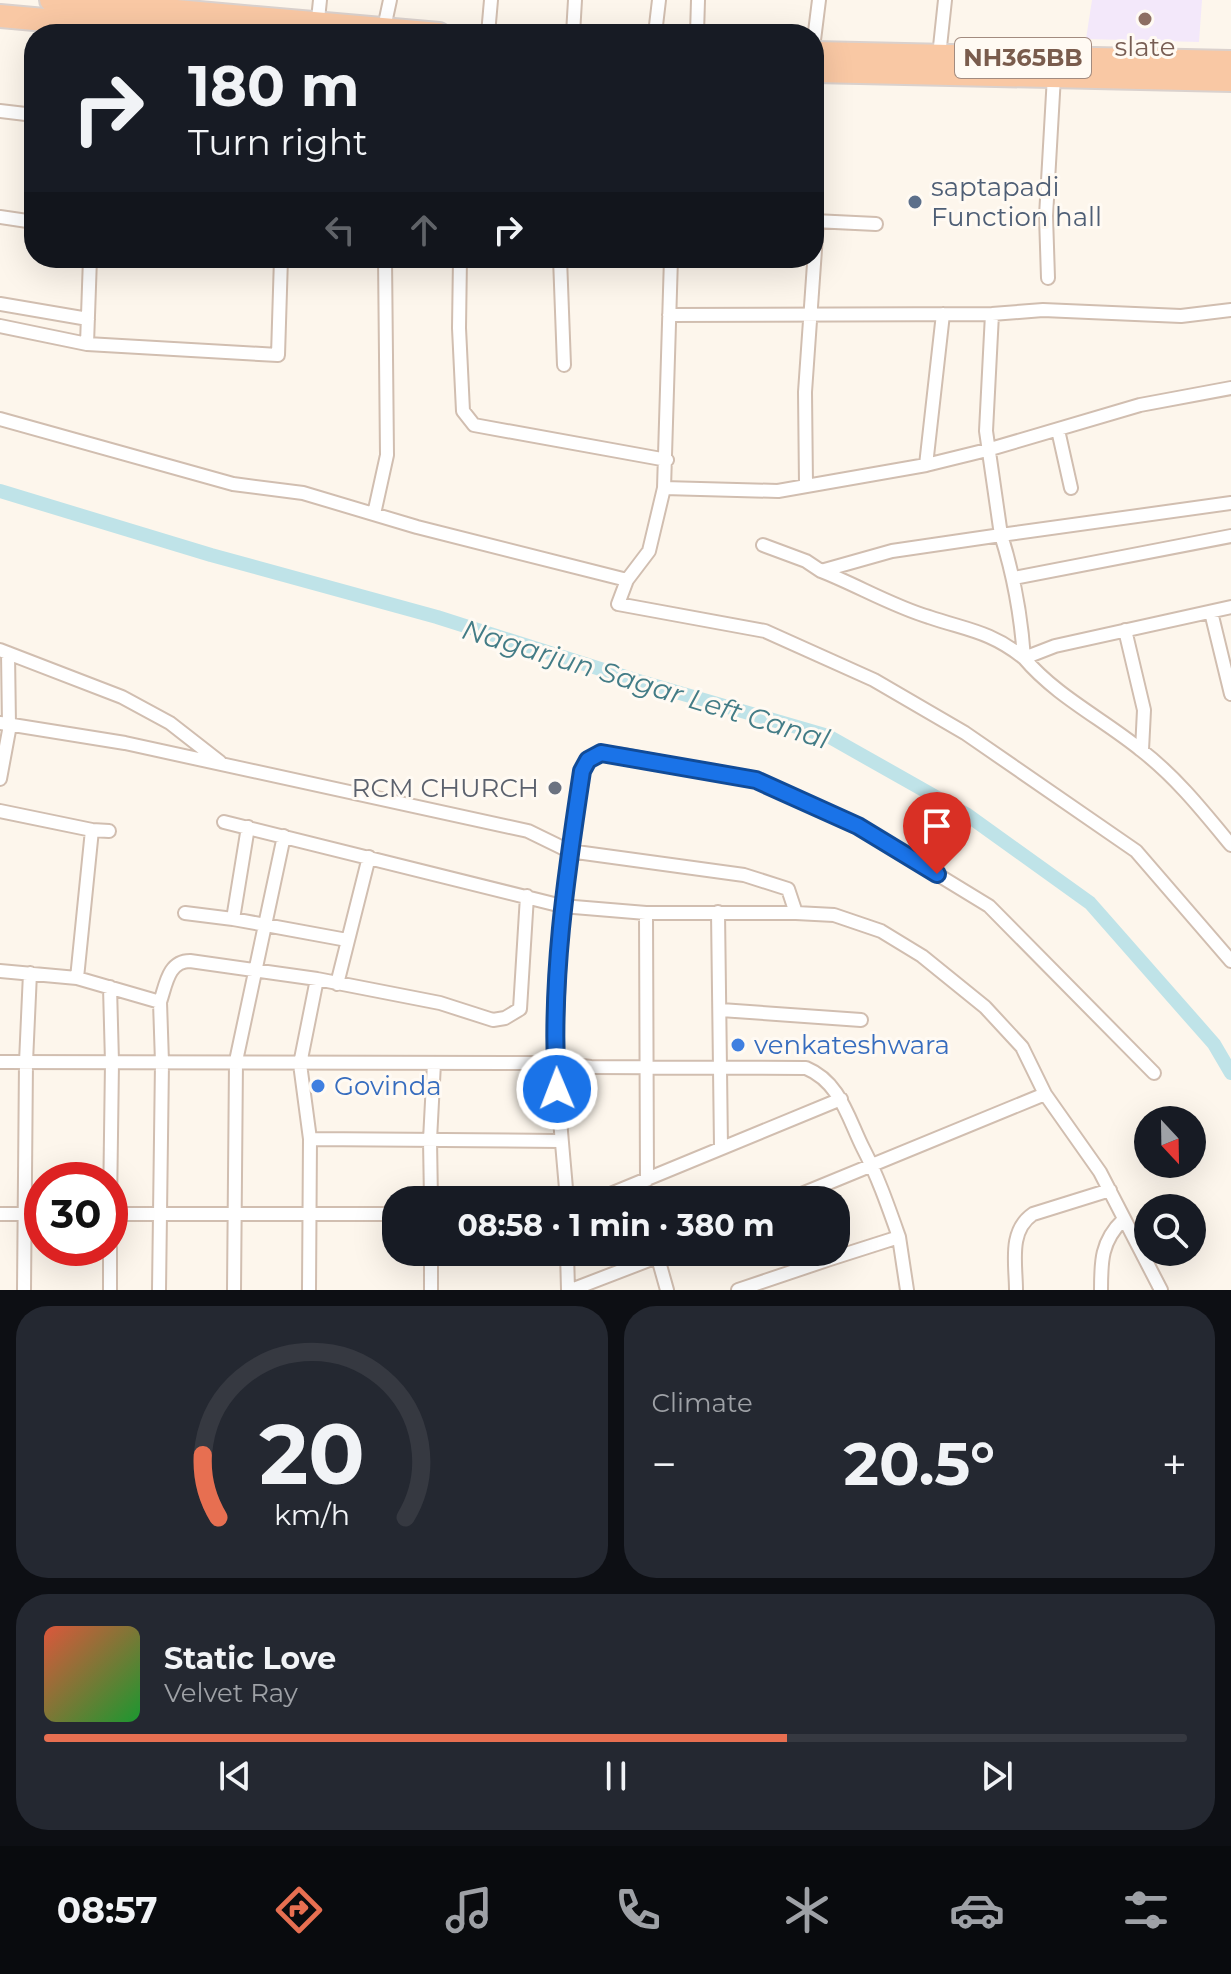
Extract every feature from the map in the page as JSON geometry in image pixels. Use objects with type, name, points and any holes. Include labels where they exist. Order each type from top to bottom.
[{"type":"highway","points":[[51,0],[271,24]]},
{"type":"highway","points":[[0,16],[60,24]]},
{"type":"highway","name":"NH365BB","points":[[824,53],[1231,62]]},
{"type":"highway","name":"NH365BB","points":[[824,71],[1231,80]]},
{"type":"street","points":[[318,24],[320,0]]},
{"type":"street","points":[[385,24],[390,0]]},
{"type":"street","points":[[489,24],[491,0]]},
{"type":"street","points":[[574,24],[575,0]]},
{"type":"street","points":[[656,24],[659,0]]},
{"type":"street","points":[[697,24],[698,0]]},
{"type":"street","points":[[816,24],[819,0]]},
{"type":"street","points":[[939,56],[945,0]]},
{"type":"street","points":[[1048,278],[1046,216],[1054,76]]},
{"type":"street","points":[[0,111],[24,114]]},
{"type":"street","points":[[0,217],[24,221]]},
{"type":"street","points":[[824,221],[876,224]]},
{"type":"street","points":[[87,344],[90,268]]},
{"type":"street","points":[[0,326],[87,344],[278,355],[281,268]]},
{"type":"street","points":[[374,514],[387,455],[385,268]]},
{"type":"street","points":[[460,268],[463,411],[474,425],[667,460]]},
{"type":"street","points":[[560,268],[564,365]]},
{"type":"street","points":[[671,268],[664,488],[649,551],[627,580],[618,604],[765,631],[874,680],[965,733],[1136,851],[1231,961]]},
{"type":"street","points":[[806,485],[805,392],[813,268]]},
{"type":"street","points":[[0,304],[88,319]]},
{"type":"street","points":[[669,315],[992,314],[1043,310],[1181,316],[1231,310]]},
{"type":"street","points":[[926,465],[943,314]]},
{"type":"street","points":[[992,314],[987,450],[1001,535],[1020,611],[1024,658]]},
{"type":"street","points":[[664,488],[778,491],[926,465],[1140,405],[1231,388]]},
{"type":"street","points":[[0,419],[233,484],[303,493],[627,580]]},
{"type":"street","points":[[1058,430],[1071,488]]},
{"type":"street","points":[[821,571],[892,551],[1231,503]]},
{"type":"street","points":[[1014,578],[1231,536]]},
{"type":"street","points":[[763,545],[806,561],[821,571],[927,617],[971,628],[1002,641],[1024,658],[1038,675],[1142,750],[1185,790],[1231,845]]},
{"type":"street","points":[[1024,658],[1055,646],[1231,607]]},
{"type":"street","points":[[1211,612],[1231,694]]},
{"type":"street","points":[[1125,630],[1144,710],[1142,750]]},
{"type":"street","points":[[0,779],[6,724],[4,652],[122,697],[170,723],[223,764]]},
{"type":"street","points":[[6,724],[125,743],[528,831],[569,851],[744,875],[788,889],[796,913]]},
{"type":"street","points":[[565,1186],[555,1063],[562,906],[582,771],[593,755],[601,753],[756,780],[858,826],[989,906],[1154,1073]]},
{"type":"street","points":[[0,811],[109,831]]},
{"type":"street","points":[[224,822],[562,906],[646,913],[834,915],[881,931],[922,956],[985,1007],[1022,1047],[1045,1094],[1110,1190],[1161,1290]]},
{"type":"street","points":[[233,919],[248,827]]},
{"type":"street","points":[[77,978],[92,830]]},
{"type":"street","points":[[234,1290],[236,1061],[284,836]]},
{"type":"street","points":[[337,984],[369,857]]},
{"type":"street","points":[[159,1290],[160,1002],[170,971],[182,961],[317,979],[440,1003],[493,1020],[515,1014],[520,1009],[527,896]]},
{"type":"street","points":[[718,912],[721,1147]]},
{"type":"street","points":[[185,913],[347,940]]},
{"type":"street","points":[[646,913],[647,1180]]},
{"type":"street","points":[[0,971],[77,978],[160,1002]]},
{"type":"street","points":[[25,1162],[30,973]]},
{"type":"street","points":[[309,1290],[310,1139],[300,1064],[317,979]]},
{"type":"street","points":[[110,987],[111,1162]]},
{"type":"street","points":[[721,1010],[861,1020]]},
{"type":"street","points":[[0,1062],[555,1063],[591,1067],[720,1065],[806,1068],[829,1083],[841,1099],[873,1165],[899,1237],[907,1290]]},
{"type":"street","points":[[431,1186],[434,1063]]},
{"type":"street","points":[[823,1186],[1045,1094]]},
{"type":"street","points":[[632,1186],[841,1099]]},
{"type":"street","points":[[310,1139],[560,1141]]},
{"type":"street","points":[[1016,1290],[1016,1240],[1018,1228],[1024,1220],[1033,1214],[1110,1190]]},
{"type":"street","points":[[128,1212],[382,1214]]},
{"type":"street","points":[[0,1214],[24,1214]]},
{"type":"street","points":[[1101,1290],[1104,1244],[1112,1230],[1123,1220]]},
{"type":"street","points":[[850,1250],[899,1237]]},
{"type":"street","points":[[24,1266],[24,1290]]},
{"type":"street","points":[[110,1266],[110,1290]]},
{"type":"street","points":[[431,1266],[431,1290]]},
{"type":"street","points":[[568,1266],[570,1290],[634,1266]]},
{"type":"street","points":[[665,1266],[667,1290]]},
{"type":"street","points":[[738,1290],[757,1287],[803,1266]]},
{"type":"shaded area","name":"slate","points":[[1092,0],[1202,0],[1199,42],[1086,39]]},
{"type":"waterway","name":"Nagarjun Sagar Left Canal","points":[[0,491],[211,555],[437,617],[635,680],[828,736],[966,814],[1090,903],[1214,1044],[1231,1073]]},
{"type":"place","name":"slate","points":[[1145,19]]},
{"type":"place","name":"saptapadi Function hall","points":[[915,202]]},
{"type":"place","name":"RCM CHURCH","points":[[555,788]]},
{"type":"place","name":"venkateshwara","points":[[738,1045]]},
{"type":"place","name":"Govinda","points":[[318,1086]]},
{"type":"route","points":[[557,1089],[555,1063],[562,906],[582,771],[593,755],[624,755],[756,780],[858,826],[937,874]]}]
